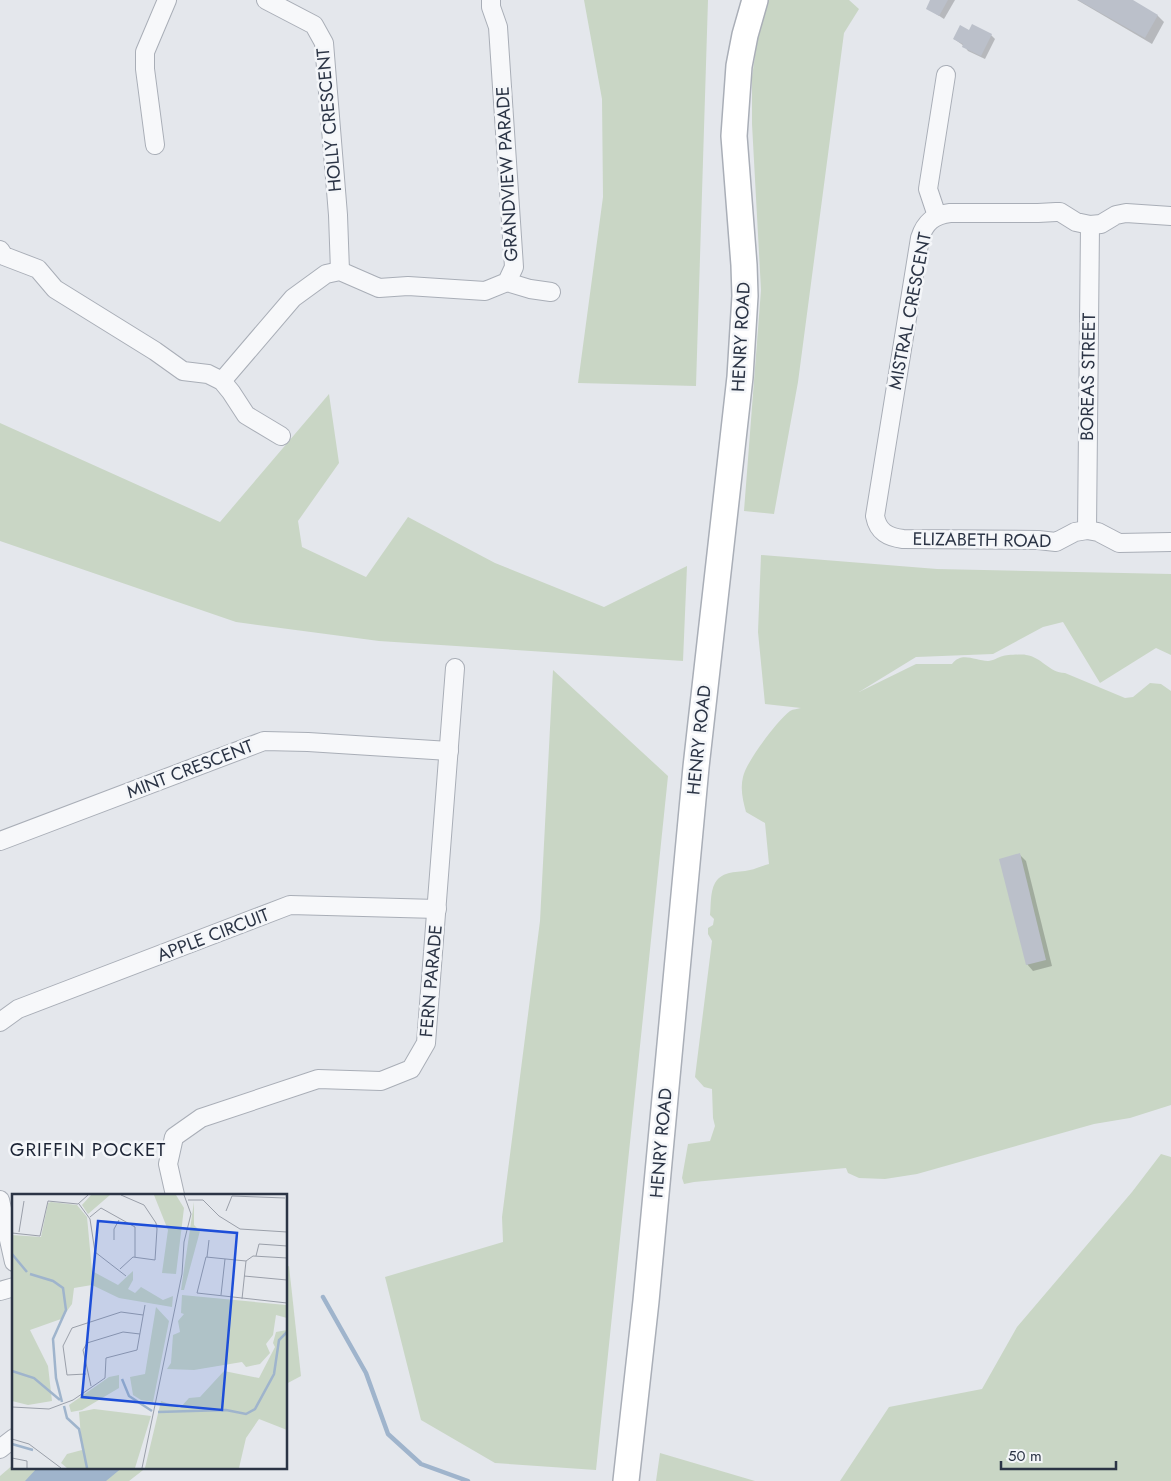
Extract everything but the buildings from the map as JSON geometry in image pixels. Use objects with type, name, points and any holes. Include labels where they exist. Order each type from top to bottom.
[{"type":"main road","name":"HENRY ROAD","points":[[626,1481],[648,1282],[696,767],[740,377],[745,296],[734,136],[739,66],[755,0]]},
{"type":"street","points":[[155,145],[145,69],[146,52],[167,0]]},
{"type":"street","name":"HOLLY CRESCENT","points":[[266,0],[314,24],[324,43],[338,215],[340,271]]},
{"type":"street","name":"GRANDVIEW PARADE","points":[[340,271],[379,288],[408,286],[485,291],[507,282],[514,267],[498,26],[491,7],[492,0]]},
{"type":"street","points":[[937,216],[928,189],[946,75]]},
{"type":"street","name":"MISTRAL CRESCENT","points":[[880,530],[876,521],[876,510],[920,238],[926,225],[937,216],[950,213],[1060,212],[1076,222],[1090,225]]},
{"type":"street","points":[[1090,225],[1101,224],[1116,215],[1126,213],[1171,216]]},
{"type":"street","name":"BOREAS STREET","points":[[1087,530],[1090,225]]},
{"type":"street","points":[[0,250],[4,256],[38,270],[55,290],[155,351],[183,371],[208,374],[222,381],[232,392],[246,414],[281,436]]},
{"type":"street","points":[[222,381],[292,298],[326,274],[340,271]]},
{"type":"street","points":[[507,282],[530,289],[552,292]]},
{"type":"street","name":"ELIZABETH ROAD","points":[[880,530],[890,537],[903,539],[1038,540],[1053,542],[1060,541],[1075,532],[1087,530]]},
{"type":"street","points":[[1087,530],[1098,532],[1119,543],[1171,542]]},
{"type":"street","name":"FERN PARADE","points":[[175,1194],[168,1164],[174,1137],[202,1118],[318,1079],[381,1081],[411,1069],[426,1044],[438,909],[455,668]]},
{"type":"street","name":"MINT CRESCENT","points":[[0,840],[264,741],[448,751]]},
{"type":"street","name":"APPLE CIRCUIT","points":[[0,1022],[18,1009],[290,905],[438,909]]},
{"type":"street","points":[[0,1200],[12,1253]]},
{"type":"street","points":[[0,1449],[12,1440]]},
{"type":"green space","points":[[584,0],[708,0],[696,386],[578,383],[603,197],[602,99]]},
{"type":"green space","points":[[767,0],[849,0],[859,9],[844,33],[798,382],[774,514],[744,511],[761,290],[752,124],[752,77],[759,27]]},
{"type":"green space","points":[[329,394],[339,463],[298,521],[302,547],[366,577],[408,517],[495,563],[604,607],[687,566],[683,661],[379,641],[236,622],[0,541],[0,423],[220,522]]},
{"type":"green space","points":[[761,555],[937,569],[1171,574],[1171,655],[1156,648],[1100,683],[1063,622],[1043,627],[993,654],[916,657],[859,692],[916,664],[952,664],[964,657],[988,661],[1004,656],[1022,655],[1032,656],[1054,670],[1125,698],[1133,697],[1150,683],[1161,684],[1171,691],[1171,1105],[1130,1118],[1094,1124],[917,1174],[885,1179],[859,1178],[848,1173],[846,1168],[684,1184],[682,1178],[688,1144],[710,1141],[715,1126],[712,1089],[704,1087],[695,1077],[712,941],[708,934],[708,928],[713,925],[714,919],[710,915],[712,890],[718,879],[726,874],[752,870],[769,864],[765,823],[746,812],[742,781],[745,770],[756,752],[778,723],[790,711],[801,708],[765,704],[758,632]]},
{"type":"green space","points":[[553,670],[668,776],[596,1470],[495,1463],[421,1420],[385,1277],[503,1242],[502,1217],[540,921]]},
{"type":"green space","points":[[1161,1154],[1171,1157],[1171,1481],[840,1481],[889,1407],[982,1389],[1017,1327],[1132,1192]]},
{"type":"green space","points":[[288,1266],[301,1376],[288,1383]]},
{"type":"green space","points":[[660,1453],[755,1481],[656,1481]]},
{"type":"green space","points":[[12,1466],[12,1468],[146,1468],[129,1481],[0,1481],[0,1476]]},
{"type":"water","points":[[37,1468],[122,1468],[106,1481],[25,1481]]},
{"type":"waterway","points":[[323,1297],[366,1373],[388,1434],[421,1464],[468,1481]]},
{"type":"district","name":"GRIFFIN POCKET","points":[[88,1149]]}]
